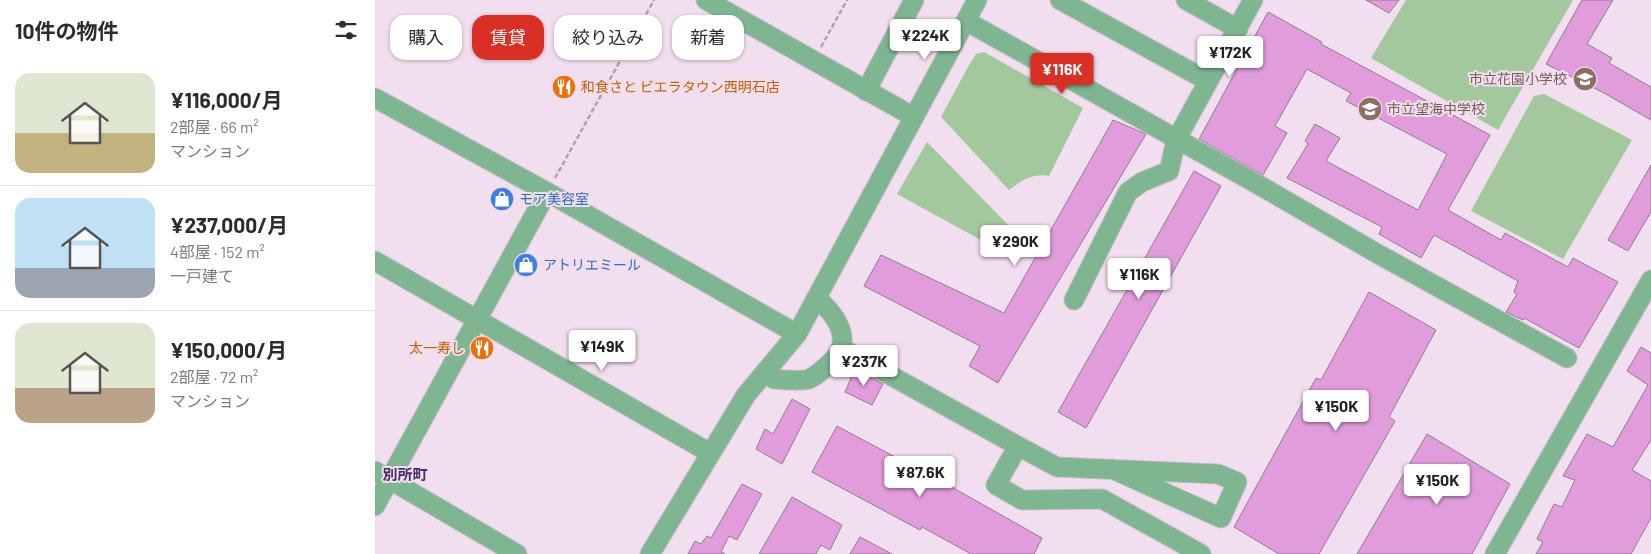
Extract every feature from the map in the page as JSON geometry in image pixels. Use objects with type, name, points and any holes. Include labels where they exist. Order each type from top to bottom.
[{"type":"street","points":[[706,0],[914,117]]},
{"type":"street","points":[[866,91],[914,0]]},
{"type":"street","points":[[650,554],[746,395],[797,334],[977,0]]},
{"type":"street","points":[[1059,0],[1208,82]]},
{"type":"street","points":[[1186,0],[1238,29]]},
{"type":"street","points":[[1074,300],[1128,192],[1142,182],[1169,171],[1176,140],[1253,0]]},
{"type":"street","points":[[966,21],[1387,259],[1567,358]]},
{"type":"street","points":[[375,98],[547,192],[797,334]]},
{"type":"street","points":[[375,506],[382,475],[476,319],[547,192]]},
{"type":"street","points":[[375,261],[710,453]]},
{"type":"street","points":[[1495,554],[1651,280]]},
{"type":"street","points":[[765,372],[775,379],[808,380],[829,364],[841,348],[841,335],[838,323],[829,309],[817,298]]},
{"type":"street","points":[[841,348],[1057,467],[1112,469],[1217,474],[1237,482],[1221,518],[1112,469]]},
{"type":"street","points":[[1018,446],[996,485],[1023,500],[1102,499],[1201,554]]},
{"type":"street","points":[[382,475],[517,554]]},
{"type":"path","points":[[547,192],[654,0]]},
{"type":"path","points":[[813,61],[847,0]]},
{"type":"green space","points":[[1406,0],[1573,0],[1498,130],[1371,58]]},
{"type":"green space","points":[[984,52],[1083,108],[1049,176],[1043,175],[1028,178],[1009,190],[941,117],[976,54]]},
{"type":"green space","points":[[1544,94],[1632,140],[1563,259],[1471,211],[1534,96]]},
{"type":"green space","points":[[927,142],[1021,238],[1010,256],[897,194]]},
{"type":"building","points":[[1366,0],[1399,0],[1389,13]]},
{"type":"building","points":[[1582,0],[1613,0],[1587,44],[1612,58],[1609,63],[1651,87],[1651,120],[1604,93],[1546,64]]},
{"type":"building","points":[[1268,12],[1322,42],[1321,44],[1490,135],[1448,210],[1501,240],[1505,233],[1568,267],[1573,258],[1618,282],[1579,348],[1524,318],[1523,320],[1506,312],[1517,294],[1514,292],[1518,281],[1434,235],[1421,258],[1379,234],[1382,227],[1287,178],[1308,144],[1305,141],[1315,124],[1340,138],[1326,161],[1418,210],[1447,154],[1346,101],[1351,93],[1307,69],[1275,126],[1287,133],[1263,175],[1199,139]]},
{"type":"building","points":[[1113,120],[1146,134],[998,383],[969,366],[980,346],[864,286],[881,255],[1004,313]]},
{"type":"building","points":[[1651,165],[1651,212],[1628,251],[1608,240]]},
{"type":"building","points":[[1194,171],[1221,186],[1086,428],[1058,412]]},
{"type":"building","points":[[1369,292],[1436,330],[1389,417],[1395,421],[1319,554],[1279,554],[1234,527],[1316,378],[1321,380]]},
{"type":"building","points":[[1641,347],[1651,353],[1651,440],[1632,470],[1651,481],[1651,518],[1631,554],[1536,554],[1543,542],[1537,539],[1554,504],[1562,507],[1575,480],[1563,476],[1587,434],[1613,447],[1648,385],[1627,371]]},
{"type":"building","points":[[855,369],[883,384],[872,405],[845,392]]},
{"type":"building","points":[[792,399],[810,409],[782,464],[756,449],[765,429],[773,434]]},
{"type":"building","points":[[837,426],[1042,538],[1034,554],[971,554],[922,527],[920,530],[812,472]]},
{"type":"building","points":[[1427,434],[1510,484],[1472,554],[1357,554]]},
{"type":"building","points":[[742,484],[762,494],[737,540],[729,536],[721,552],[725,554],[688,554],[695,541],[701,544],[707,536],[711,538]]},
{"type":"building","points":[[792,497],[842,525],[830,550],[821,545],[816,554],[759,554]]},
{"type":"building","points":[[860,537],[892,554],[850,554]]},
{"type":"place","name":"市立花園小学校","points":[[1585,79]]},
{"type":"place","name":"和食さと ビエラタウン西明石店","points":[[564,87]]},
{"type":"place","name":"市立望海中学校","points":[[1370,109]]},
{"type":"place","name":"モア美容室","points":[[502,199]]},
{"type":"place","name":"アトリエミール","points":[[526,265]]},
{"type":"place","name":"太一寿し","points":[[482,348]]},
{"type":"district","name":"別所町","points":[[405,475]]}]
